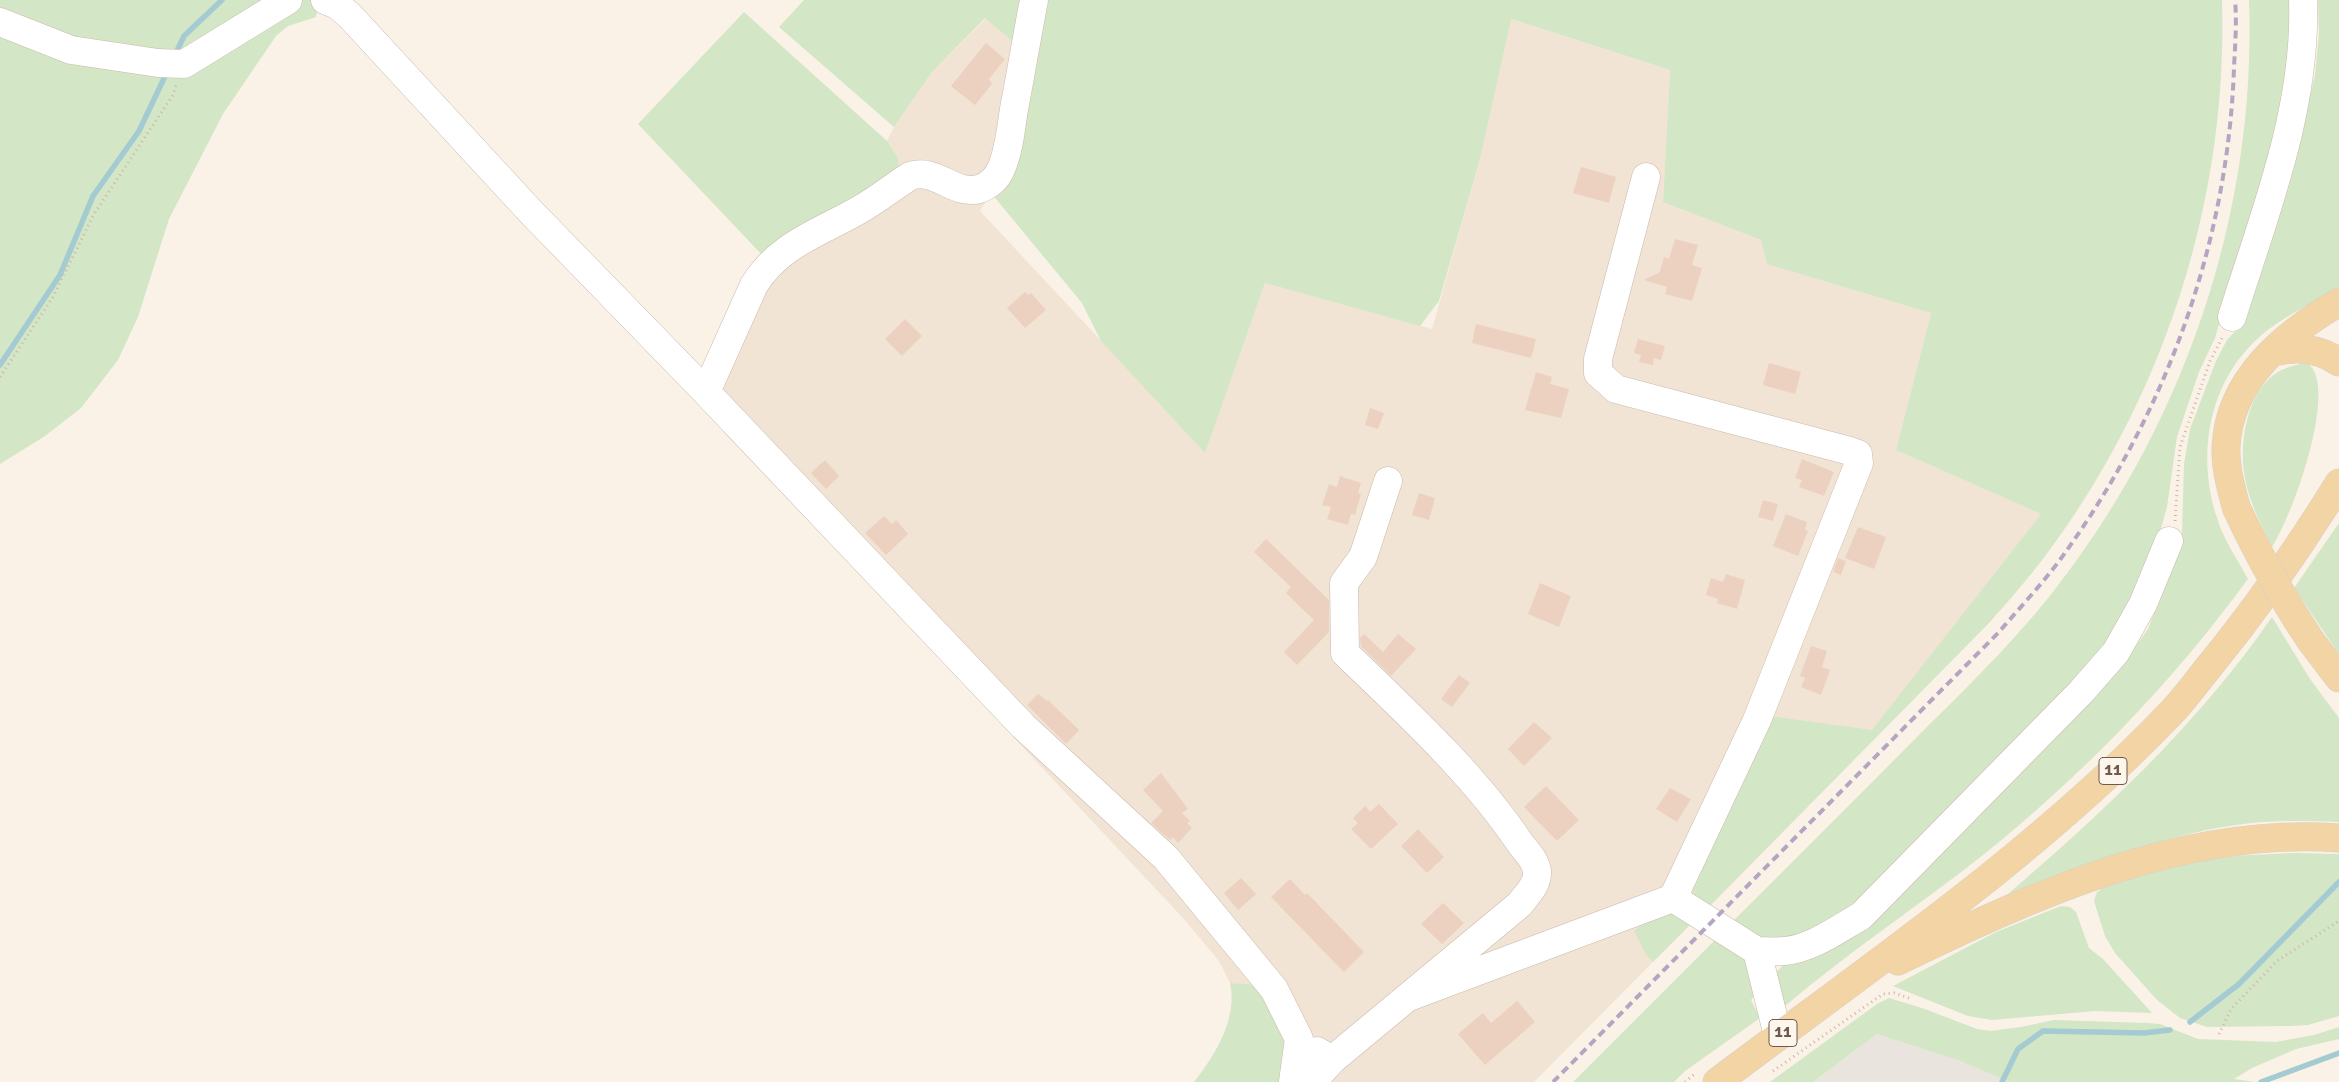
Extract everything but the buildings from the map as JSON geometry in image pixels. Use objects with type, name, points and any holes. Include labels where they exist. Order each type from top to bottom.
[{"type":"main road","points":[[2339,302],[2321,313],[2273,352],[2246,382],[2231,418],[2226,447],[2226,460],[2236,507],[2278,591],[2311,641],[2339,678]]},
{"type":"main road","points":[[2273,352],[2304,349],[2329,356],[2339,362]]},
{"type":"main road","points":[[2324,507],[2339,469]]},
{"type":"main road","name":"11","points":[[1717,1082],[1850,985],[2014,856],[2110,773],[2170,714],[2233,637],[2285,568],[2339,483]]},
{"type":"main road","points":[[1850,985],[1990,916],[2076,883],[2131,865],[2196,848],[2267,837],[2311,836],[2339,838]]},
{"type":"street","points":[[0,22],[71,50],[175,63],[288,0]]},
{"type":"street","points":[[325,0],[337,5],[350,16],[530,211],[706,392],[1023,726],[1166,858],[1274,989],[1299,1039],[1332,1060]]},
{"type":"street","points":[[706,392],[754,284],[762,272],[783,251],[860,210],[910,176],[919,172],[966,189],[977,190],[987,186],[996,176],[1008,146],[1034,0]]},
{"type":"street","points":[[2232,317],[2281,162],[2301,73],[2303,0]]},
{"type":"street","points":[[1410,997],[1673,898],[1757,720],[1859,463],[1858,454],[1850,451],[1616,390],[1598,373],[1598,359],[1646,177]]},
{"type":"street","points":[[1312,1082],[1332,1060],[1520,904],[1535,884],[1537,873],[1534,859],[1524,849],[1495,806],[1404,710],[1345,653],[1344,583],[1363,556],[1388,481]]},
{"type":"street","points":[[1673,898],[1757,951],[1786,951],[1798,948],[1822,938],[1861,916],[2081,692],[2116,652],[2143,604],[2169,541]]},
{"type":"street","points":[[1757,951],[1778,1036]]},
{"type":"street","points":[[1293,1082],[1299,1039]]},
{"type":"path","points":[[0,377],[53,296],[94,214],[172,95],[175,63]]},
{"type":"path","points":[[2169,541],[2176,519],[2180,447],[2185,429],[2210,361],[2232,317]]},
{"type":"path","points":[[2219,1034],[2231,1009],[2277,961],[2339,922]]},
{"type":"path","points":[[1765,1077],[1883,994],[1894,993],[1909,998]]},
{"type":"shaded area","points":[[986,18],[1016,44],[991,193],[980,211],[1205,452],[1265,283],[1432,329],[1480,159],[1510,19],[1670,70],[1663,202],[1761,240],[1768,264],[1931,313],[1896,450],[2041,514],[1872,731],[1697,901],[1647,956],[1653,962],[1534,1082],[1287,1082],[1262,985],[1230,983],[1219,961],[1183,918],[1019,743],[949,663],[819,532],[728,437],[697,400],[730,319],[898,158],[887,141],[894,127],[932,72]]},
{"type":"shaded area","points":[[1877,1034],[1960,1061],[2010,1082],[1813,1082]]},
{"type":"green space","points":[[0,0],[329,0],[319,2],[316,17],[288,26],[276,36],[223,114],[169,219],[138,317],[118,360],[81,408],[45,436],[0,464]]},
{"type":"green space","points":[[804,0],[1025,0],[1016,44],[985,18],[932,72],[894,127],[779,27]]},
{"type":"green space","points":[[1043,0],[2222,0],[2221,72],[2214,144],[2202,216],[2183,286],[2159,354],[2129,420],[2094,483],[2054,544],[1989,623],[1706,910],[1697,901],[1691,887],[1769,716],[1872,730],[2041,514],[1896,450],[1931,313],[1767,264],[1761,240],[1663,202],[1670,70],[1511,19],[1480,159],[1439,301],[1420,326],[1265,283],[1205,453],[1101,341],[1082,303],[991,193]]},
{"type":"green space","points":[[2249,0],[2291,0],[2290,58],[2278,122],[2215,338],[2199,372],[2177,437],[2167,507],[2159,535],[2152,556],[2109,641],[2033,726],[1837,922],[1773,945],[1728,926],[2017,635],[2049,597],[2096,532],[2138,463],[2173,391],[2202,316],[2225,239],[2240,160],[2248,80]]},
{"type":"green space","points":[[2318,0],[2339,0],[2339,290],[2286,318],[2269,329],[2249,347],[2233,368],[2221,391],[2213,415],[2208,440],[2210,492],[2217,518],[2227,542],[2248,579],[2188,656],[2156,692],[2052,796],[1954,878],[1832,968],[1785,1006],[1778,1007],[1769,980],[1789,959],[1804,954],[2122,665],[2148,629],[2172,567],[2182,533],[2184,464],[2190,429],[2216,361],[2227,340],[2243,323],[2288,186],[2315,75],[2319,34]]},
{"type":"green space","points":[[744,12],[887,141],[898,158],[899,168],[764,257],[638,124]]},
{"type":"green space","points":[[2307,363],[2316,375],[2318,395],[2316,420],[2302,477],[2282,529],[2272,547],[2256,513],[2247,487],[2243,466],[2246,426],[2254,400],[2269,379],[2286,368]]},
{"type":"green space","points":[[2339,523],[2339,654],[2294,588]]},
{"type":"green space","points":[[2272,617],[2310,679],[2339,718],[2339,822],[2262,822],[2218,828],[2186,835],[2092,864],[2000,901],[2074,836],[2145,768],[2212,695]]},
{"type":"green space","points":[[2294,853],[2339,854],[2339,1016],[2308,1025],[2289,1026],[2207,1027],[2180,1018],[2157,1000],[2115,953],[2105,936],[2094,901],[2097,892],[2106,886],[2183,864],[2230,856]]},
{"type":"green space","points":[[2061,906],[2070,907],[2076,912],[2089,948],[2103,959],[2152,1013],[2095,1011],[1992,1020],[1968,1016],[1893,986],[1996,932]]},
{"type":"green space","points":[[1670,911],[1693,922],[1653,962],[1647,956],[1634,931],[1655,913]]},
{"type":"green space","points":[[1719,936],[1749,958],[1756,993],[1751,1000],[1760,1018],[1685,1071],[1674,1082],[1573,1082]]},
{"type":"green space","points":[[1230,983],[1262,985],[1285,1022],[1287,1082],[1194,1082],[1217,1048],[1228,1023],[1232,996]]},
{"type":"green space","points":[[1889,998],[1922,1008],[1977,1029],[1990,1031],[2054,1020],[2160,1024],[2198,1039],[2276,1042],[2314,1035],[2339,1027],[2339,1039],[2296,1049],[2252,1068],[2234,1079],[2256,1082],[2010,1082],[1960,1061],[1877,1034],[1813,1082],[1770,1082],[1877,1004]]},
{"type":"waterway","points":[[175,55],[184,36],[222,0]]},
{"type":"waterway","points":[[0,365],[60,275],[93,196],[139,131],[168,70]]},
{"type":"waterway","points":[[2190,1022],[2239,984],[2339,882]]},
{"type":"waterway","points":[[2002,1082],[2018,1049],[2043,1031],[2144,1033],[2170,1030]]},
{"type":"waterway","points":[[2261,1082],[2339,1053]]},
{"type":"railway","points":[[1553,1082],[1999,632],[2043,582],[2103,496],[2134,440],[2162,382],[2186,321],[2205,260],[2219,197],[2229,133],[2234,68],[2235,0]]}]
